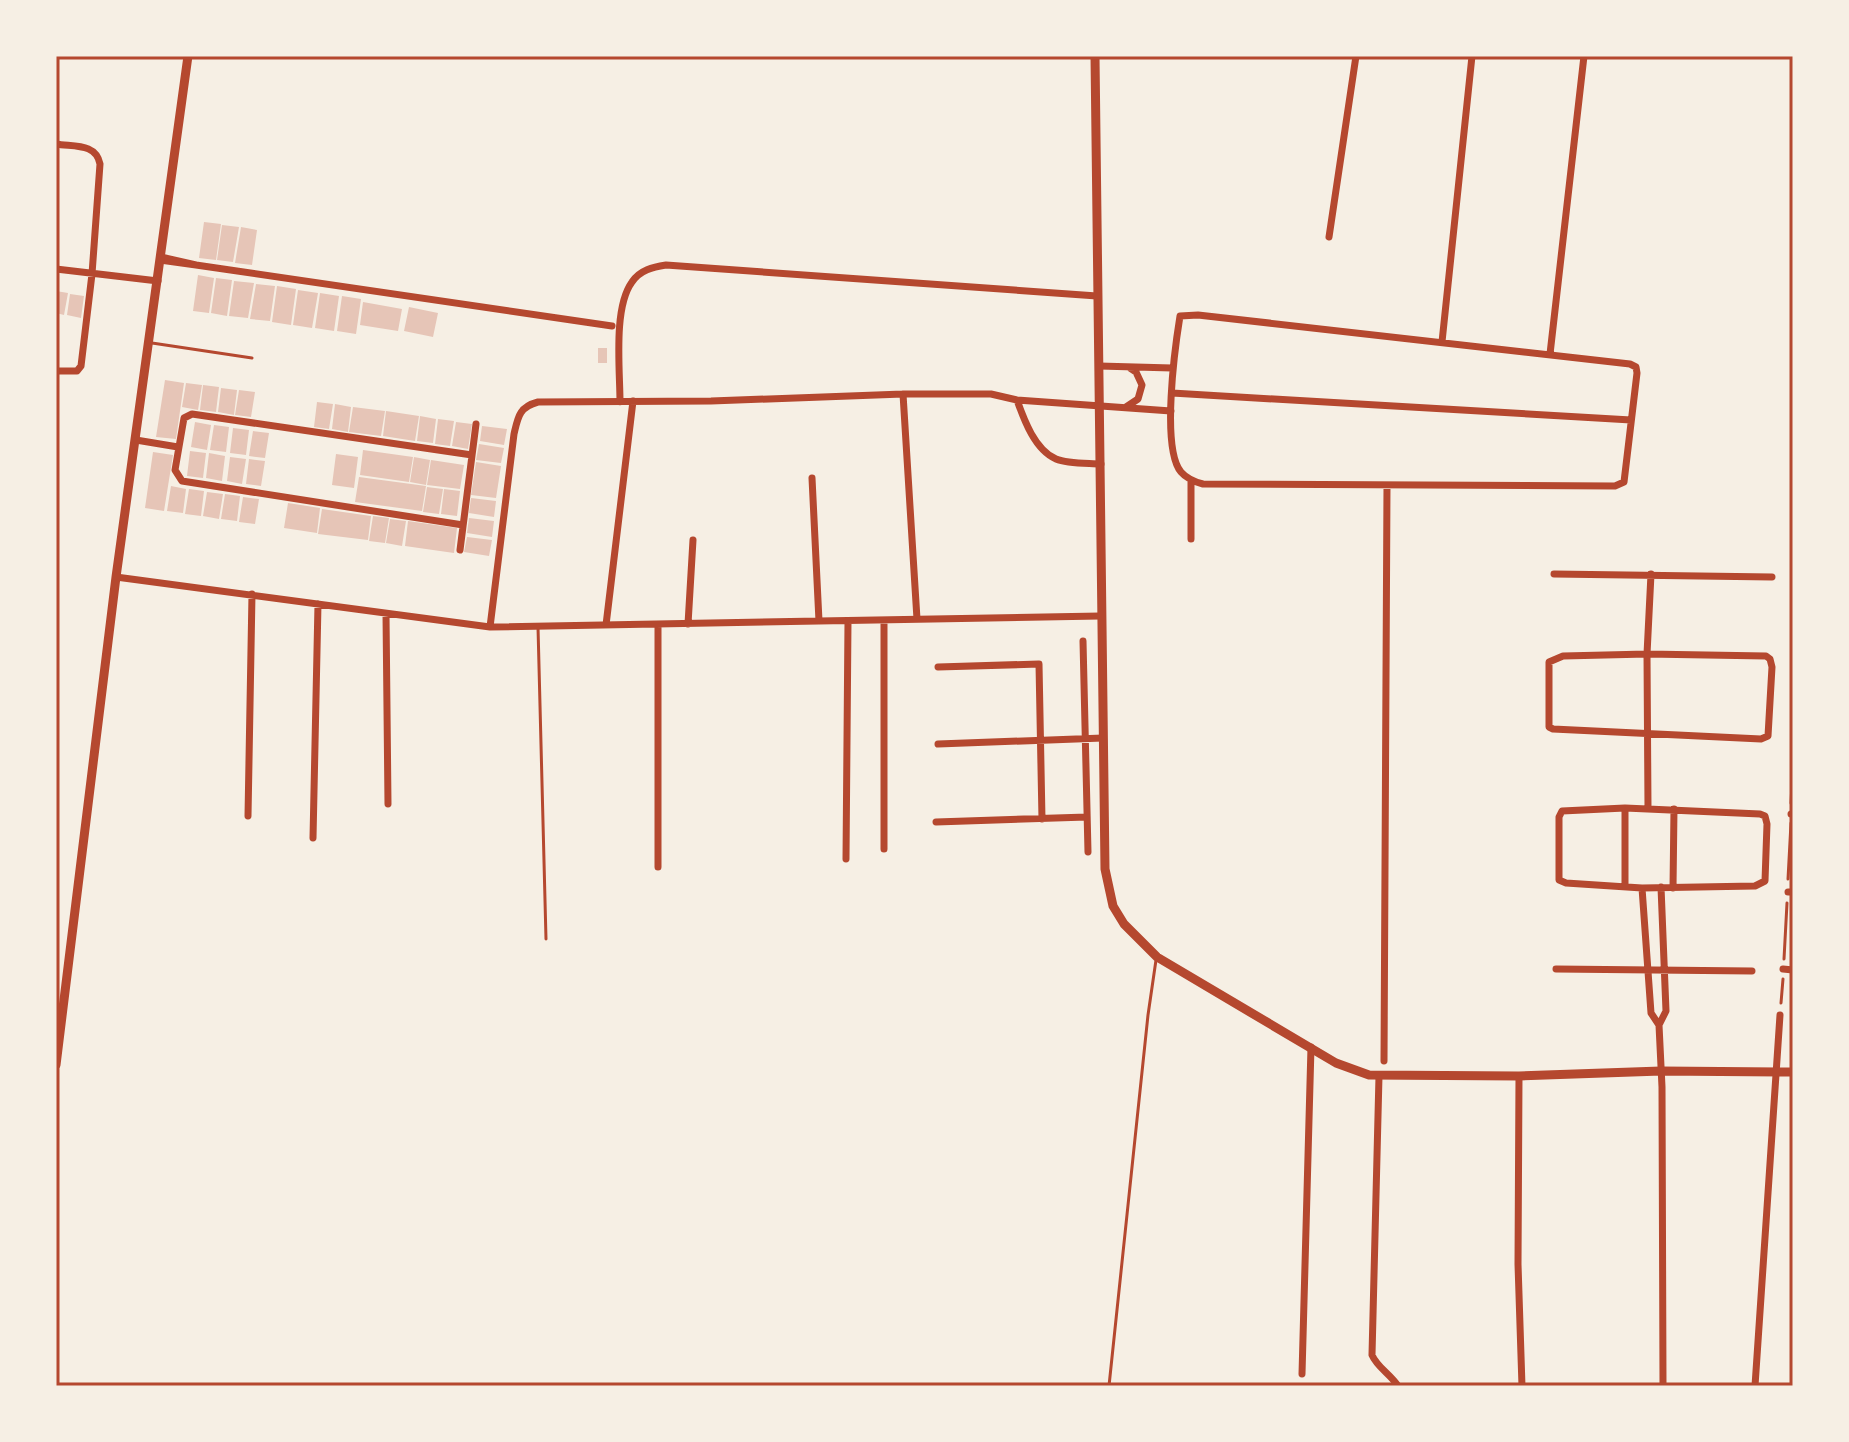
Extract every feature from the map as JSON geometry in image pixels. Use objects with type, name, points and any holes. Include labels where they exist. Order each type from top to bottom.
[{"type":"street","points":[[56,1065],[116,577],[188,56]]},
{"type":"street","points":[[1095,56],[1103,738],[1108,887],[1113,906],[1124,924],[1157,957],[1336,1063],[1379,1076],[1793,1072]]},
{"type":"street","points":[[1329,237],[1356,56]]},
{"type":"street","points":[[1442,342],[1472,56]]},
{"type":"street","points":[[1550,354],[1584,56]]},
{"type":"street","points":[[56,144],[93,149],[100,164],[81,366],[70,373],[56,371]]},
{"type":"street","points":[[161,258],[612,326]]},
{"type":"street","points":[[620,402],[621,329],[627,291],[633,279],[653,267],[679,266],[1097,296]]},
{"type":"street","points":[[56,269],[158,281]]},
{"type":"street","points":[[1198,315],[1442,342],[1636,367],[1626,478],[1622,485],[1203,484],[1191,480],[1180,471],[1175,458],[1171,411],[1172,368],[1180,316],[1198,315]]},
{"type":"street","points":[[1099,366],[1172,368]]},
{"type":"street","points":[[1119,408],[1138,399],[1142,385],[1136,372],[1124,366]]},
{"type":"street","points":[[1172,393],[1631,420]]},
{"type":"street","points":[[903,394],[917,619]]},
{"type":"street","points":[[490,627],[514,434],[519,412],[526,405],[538,402],[991,394],[1017,400],[1171,411]]},
{"type":"street","points":[[1017,400],[1029,428],[1045,452],[1057,460],[1101,464]]},
{"type":"street","points":[[606,625],[633,401]]},
{"type":"street","points":[[463,525],[182,481],[175,470],[184,418],[192,414],[472,455]]},
{"type":"street","points":[[460,550],[476,424]]},
{"type":"street","points":[[136,440],[178,447]]},
{"type":"street","points":[[812,478],[819,621]]},
{"type":"street","points":[[1191,480],[1191,539]]},
{"type":"street","points":[[1384,1061],[1387,485]]},
{"type":"street","points":[[688,624],[693,540]]},
{"type":"street","points":[[1554,574],[1772,577]]},
{"type":"street","points":[[1648,808],[1647,654],[1651,574]]},
{"type":"street","points":[[116,577],[490,627],[1100,616]]},
{"type":"street","points":[[248,816],[252,594]]},
{"type":"street","points":[[313,838],[318,604]]},
{"type":"street","points":[[386,614],[388,804]]},
{"type":"street","points":[[884,620],[884,849]]},
{"type":"street","points":[[846,859],[848,621]]},
{"type":"street","points":[[658,624],[658,867]]},
{"type":"street","points":[[1083,641],[1088,852]]},
{"type":"street","points":[[1647,654],[1766,656],[1772,667],[1769,732],[1765,738],[1553,729],[1548,723],[1548,667],[1554,658],[1647,654]]},
{"type":"street","points":[[938,667],[1039,664],[1042,819]]},
{"type":"street","points":[[938,744],[1103,738]]},
{"type":"street","points":[[1625,808],[1625,887]]},
{"type":"street","points":[[1648,808],[1765,816],[1765,881],[1755,886],[1642,888],[1559,880],[1559,817],[1562,811],[1648,808]]},
{"type":"street","points":[[1673,888],[1674,809]]},
{"type":"street","points":[[936,822],[1087,817]]},
{"type":"street","points":[[1661,887],[1666,1011],[1659,1025],[1663,1386]]},
{"type":"street","points":[[1642,888],[1651,1013],[1659,1025]]},
{"type":"street","points":[[1556,969],[1752,971]]},
{"type":"street","points":[[1783,969],[1793,970]]},
{"type":"street","points":[[56,976],[67,978]]},
{"type":"street","points":[[1755,1386],[1780,1015]]},
{"type":"street","points":[[1302,1374],[1311,1047]]},
{"type":"street","points":[[1379,1076],[1372,1355],[1398,1386]]},
{"type":"street","points":[[1519,1076],[1518,1264],[1522,1386]]},
{"type":"lane","points":[[149,342],[252,358]]},
{"type":"lane","points":[[538,627],[546,939]]},
{"type":"lane","points":[[1109,1386],[1148,1015],[1157,957]]},
{"type":"building","points":[[204,222],[221,224],[216,260],[199,258]]},
{"type":"building","points":[[222,225],[239,227],[233,262],[217,260]]},
{"type":"building","points":[[241,227],[257,230],[252,265],[235,263]]},
{"type":"building","points":[[198,275],[214,278],[209,313],[193,311]]},
{"type":"building","points":[[216,278],[232,280],[227,316],[211,313]]},
{"type":"building","points":[[234,281],[254,283],[248,318],[229,316]]},
{"type":"building","points":[[256,284],[275,286],[270,321],[250,319]]},
{"type":"building","points":[[277,286],[296,289],[291,325],[272,322]]},
{"type":"building","points":[[298,290],[318,293],[312,328],[293,325]]},
{"type":"building","points":[[56,291],[68,293],[64,315],[56,313]]},
{"type":"building","points":[[320,293],[339,296],[334,331],[315,328]]},
{"type":"building","points":[[70,294],[84,296],[81,318],[67,315]]},
{"type":"building","points":[[342,296],[361,299],[356,334],[337,331]]},
{"type":"building","points":[[363,302],[402,309],[398,331],[360,325]]},
{"type":"building","points":[[409,307],[438,313],[433,337],[404,331]]},
{"type":"building","points":[[598,348],[607,348],[607,363],[598,363]]},
{"type":"building","points":[[165,380],[184,383],[176,439],[156,437]]},
{"type":"building","points":[[186,383],[202,385],[198,410],[182,407]]},
{"type":"building","points":[[203,385],[219,387],[216,412],[200,410]]},
{"type":"building","points":[[221,388],[237,390],[234,415],[218,412]]},
{"type":"building","points":[[239,390],[255,392],[251,417],[235,415]]},
{"type":"building","points":[[317,402],[333,404],[329,429],[314,427]]},
{"type":"building","points":[[335,404],[351,407],[348,432],[332,429]]},
{"type":"building","points":[[353,407],[385,411],[381,436],[349,432]]},
{"type":"building","points":[[386,411],[419,416],[415,441],[383,436]]},
{"type":"building","points":[[420,416],[436,419],[433,443],[417,441]]},
{"type":"building","points":[[438,419],[454,421],[450,446],[435,444]]},
{"type":"building","points":[[195,422],[211,425],[207,450],[191,447]]},
{"type":"building","points":[[456,422],[472,424],[468,449],[452,446]]},
{"type":"building","points":[[214,425],[229,427],[226,452],[210,450]]},
{"type":"building","points":[[482,426],[507,429],[504,445],[480,441]]},
{"type":"building","points":[[233,428],[249,430],[246,455],[230,453]]},
{"type":"building","points":[[253,431],[269,433],[265,458],[249,456]]},
{"type":"building","points":[[479,444],[504,448],[501,463],[476,460]]},
{"type":"building","points":[[363,450],[413,457],[409,482],[360,475]]},
{"type":"building","points":[[190,451],[206,453],[203,478],[187,476]]},
{"type":"building","points":[[153,452],[173,455],[164,511],[145,508]]},
{"type":"building","points":[[209,453],[225,456],[222,481],[206,478]]},
{"type":"building","points":[[336,454],[358,457],[354,488],[332,485]]},
{"type":"building","points":[[230,457],[246,459],[242,484],[227,481]]},
{"type":"building","points":[[414,457],[430,460],[426,485],[410,482]]},
{"type":"building","points":[[249,459],[265,461],[261,486],[246,484]]},
{"type":"building","points":[[431,460],[464,465],[460,489],[427,485]]},
{"type":"building","points":[[476,462],[501,466],[496,498],[471,495]]},
{"type":"building","points":[[359,477],[426,486],[422,511],[355,502]]},
{"type":"building","points":[[171,486],[186,489],[183,513],[167,511]]},
{"type":"building","points":[[427,487],[443,489],[439,514],[423,512]]},
{"type":"building","points":[[189,489],[204,491],[201,516],[185,514]]},
{"type":"building","points":[[444,489],[460,491],[457,516],[441,514]]},
{"type":"building","points":[[207,492],[223,494],[219,519],[203,516]]},
{"type":"building","points":[[225,494],[240,496],[237,521],[221,519]]},
{"type":"building","points":[[243,497],[259,499],[255,524],[239,522]]},
{"type":"building","points":[[471,498],[496,501],[494,517],[469,513]]},
{"type":"building","points":[[288,503],[320,508],[317,533],[284,528]]},
{"type":"building","points":[[322,509],[371,516],[368,540],[318,534]]},
{"type":"building","points":[[373,516],[389,518],[385,543],[369,541]]},
{"type":"building","points":[[469,518],[494,521],[492,537],[467,533]]},
{"type":"building","points":[[390,519],[406,521],[402,546],[386,543]]},
{"type":"building","points":[[408,521],[457,528],[454,553],[405,546]]},
{"type":"building","points":[[467,537],[492,540],[489,556],[464,552]]}]
